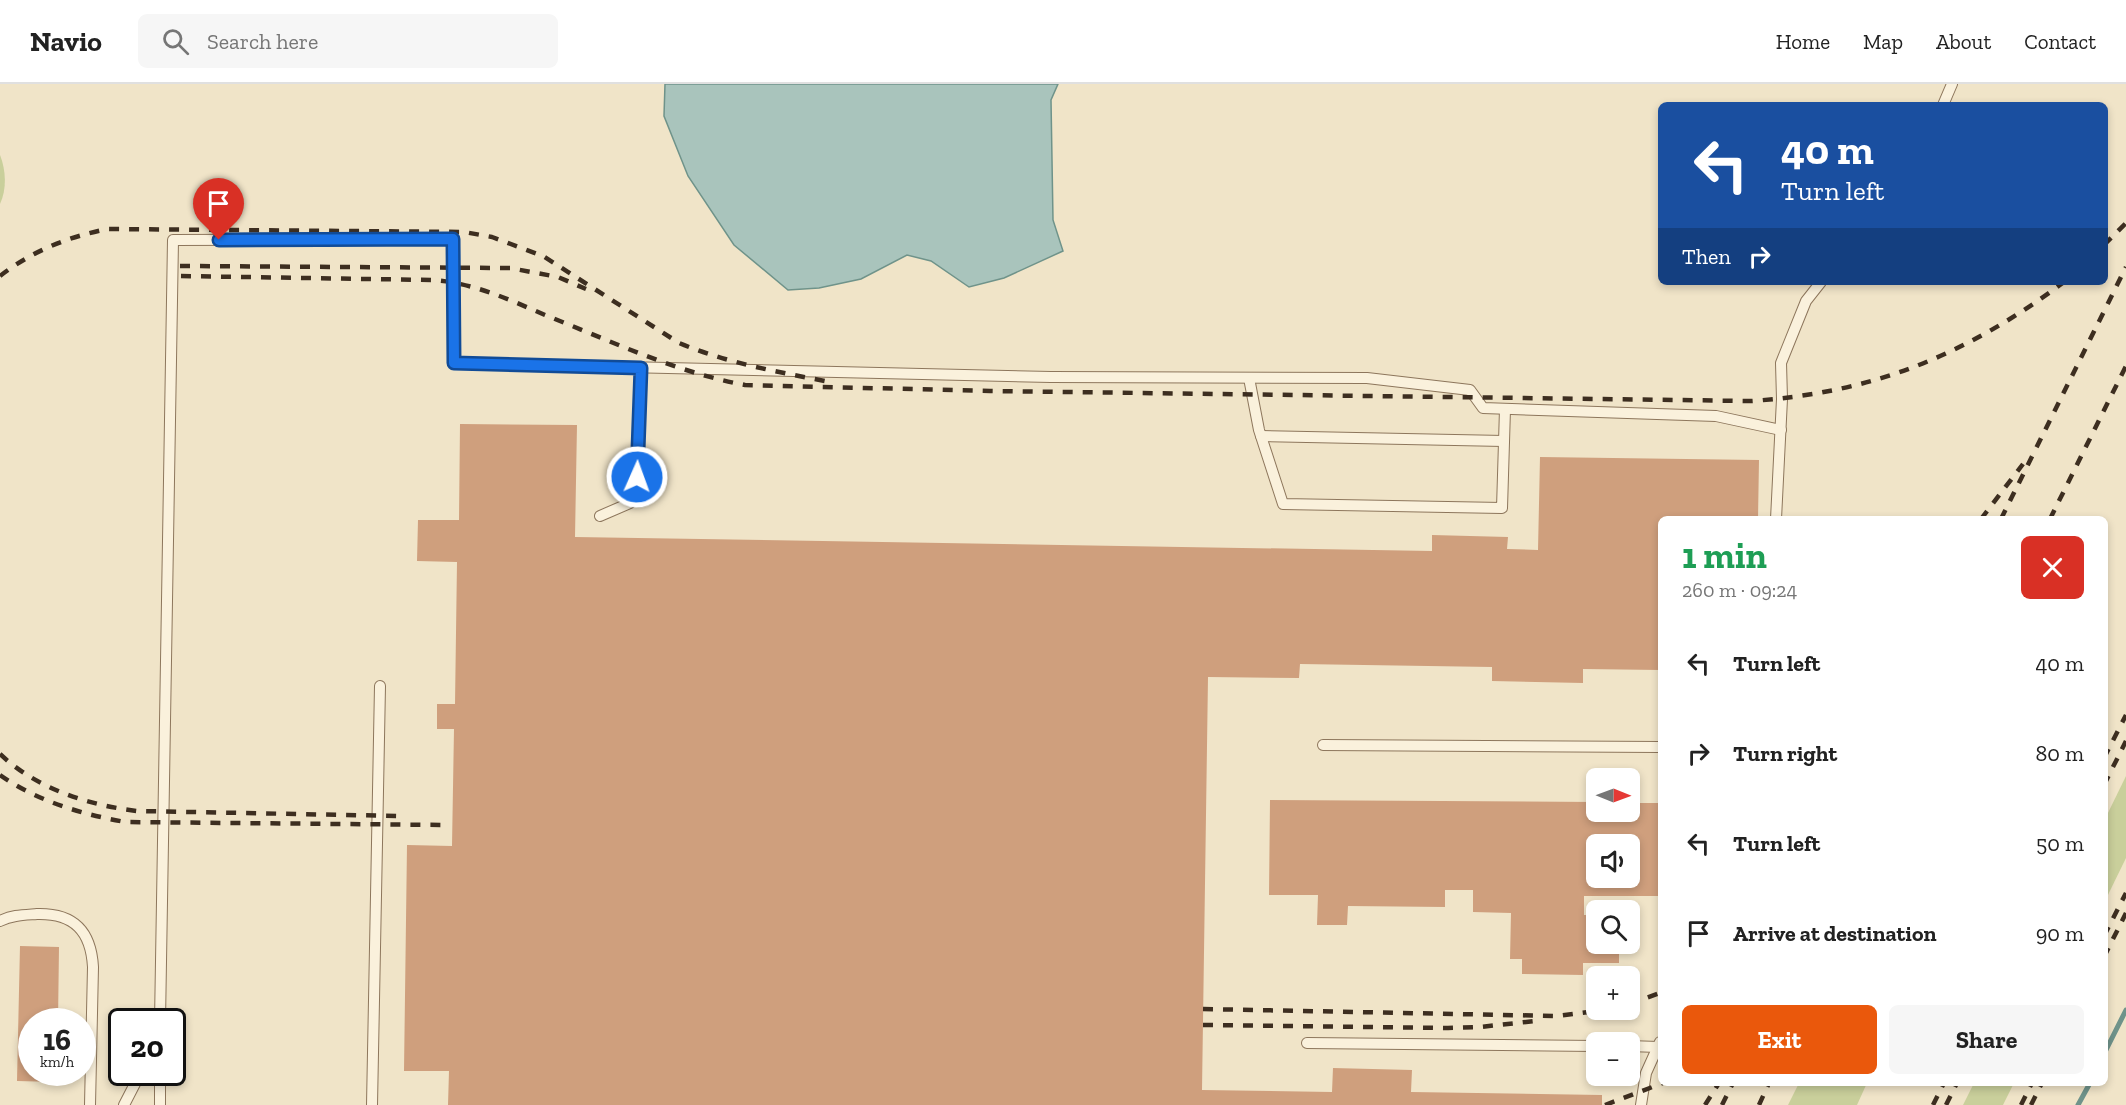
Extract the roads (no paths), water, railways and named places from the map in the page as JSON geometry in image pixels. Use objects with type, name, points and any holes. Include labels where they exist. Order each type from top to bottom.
[{"type":"lane","points":[[1944,102],[1952,84]]},
{"type":"lane","points":[[160,1008],[173,240],[453,239],[454,363],[1051,377],[1367,378],[1470,390],[1483,408],[1716,416],[1780,430]]},
{"type":"lane","points":[[1776,516],[1781,363],[1806,301],[1819,285]]},
{"type":"lane","points":[[600,516],[630,503],[637,477],[641,368]]},
{"type":"lane","points":[[1249,378],[1261,436],[1283,504],[1502,508],[1505,409]]},
{"type":"lane","points":[[1261,436],[1504,441]]},
{"type":"lane","points":[[372,1105],[380,686]]},
{"type":"lane","points":[[1323,745],[1658,747]]},
{"type":"lane","points":[[0,921],[23,915],[59,916],[71,920],[87,938],[92,952],[93,967],[90,1105]]},
{"type":"lane","points":[[1307,1043],[1586,1046]]},
{"type":"lane","points":[[1640,1045],[1658,1044]]},
{"type":"lane","points":[[1641,1105],[1646,1073],[1658,1046]]},
{"type":"lane","points":[[124,1105],[134,1086]]},
{"type":"lane","points":[[160,1086],[160,1105]]},
{"type":"water","points":[[665,84],[1058,84],[1051,100],[1053,220],[1063,251],[1004,278],[969,287],[931,261],[907,255],[861,279],[819,288],[788,290],[734,245],[688,176],[664,116]]},
{"type":"waterway","points":[[2108,1046],[2126,1010]]},
{"type":"waterway","points":[[2078,1105],[2088,1086]]},
{"type":"railway","points":[[2108,241],[2126,223]]},
{"type":"railway","points":[[0,276],[25,259],[51,246],[107,229],[464,232],[492,237],[543,256],[679,343],[772,371],[830,382]]},
{"type":"railway","points":[[180,266],[510,268],[558,277],[586,289]]},
{"type":"railway","points":[[2002,516],[2126,267]]},
{"type":"railway","points":[[181,276],[446,281],[503,297],[668,364],[745,385],[990,391],[1751,401],[1795,397],[1838,389],[1916,366],[1954,350],[1991,330],[2060,285]]},
{"type":"railway","points":[[2051,516],[2126,366]]},
{"type":"railway","points":[[1983,516],[2023,464]]},
{"type":"railway","points":[[2108,750],[2126,715]]},
{"type":"railway","points":[[2108,777],[2126,741]]},
{"type":"railway","points":[[0,754],[30,777],[47,786],[82,800],[137,811],[402,816]]},
{"type":"railway","points":[[0,775],[44,799],[92,815],[125,822],[449,825]]},
{"type":"railway","points":[[2108,928],[2126,893]]},
{"type":"railway","points":[[2108,949],[2126,913]]},
{"type":"railway","points":[[1640,1000],[1658,994]]},
{"type":"railway","points":[[1203,1009],[1557,1016],[1586,1012]]},
{"type":"railway","points":[[1203,1025],[1448,1028],[1535,1021]]},
{"type":"railway","points":[[1605,1105],[1658,1085]]},
{"type":"railway","points":[[1705,1105],[1717,1086]]},
{"type":"railway","points":[[1722,1105],[1732,1086]]},
{"type":"railway","points":[[1759,1105],[1768,1086]]},
{"type":"railway","points":[[1933,1105],[1942,1086]]},
{"type":"railway","points":[[1946,1105],[1956,1086]]},
{"type":"railway","points":[[2021,1105],[2030,1086]]},
{"type":"railway","points":[[2031,1105],[2040,1086]]}]
